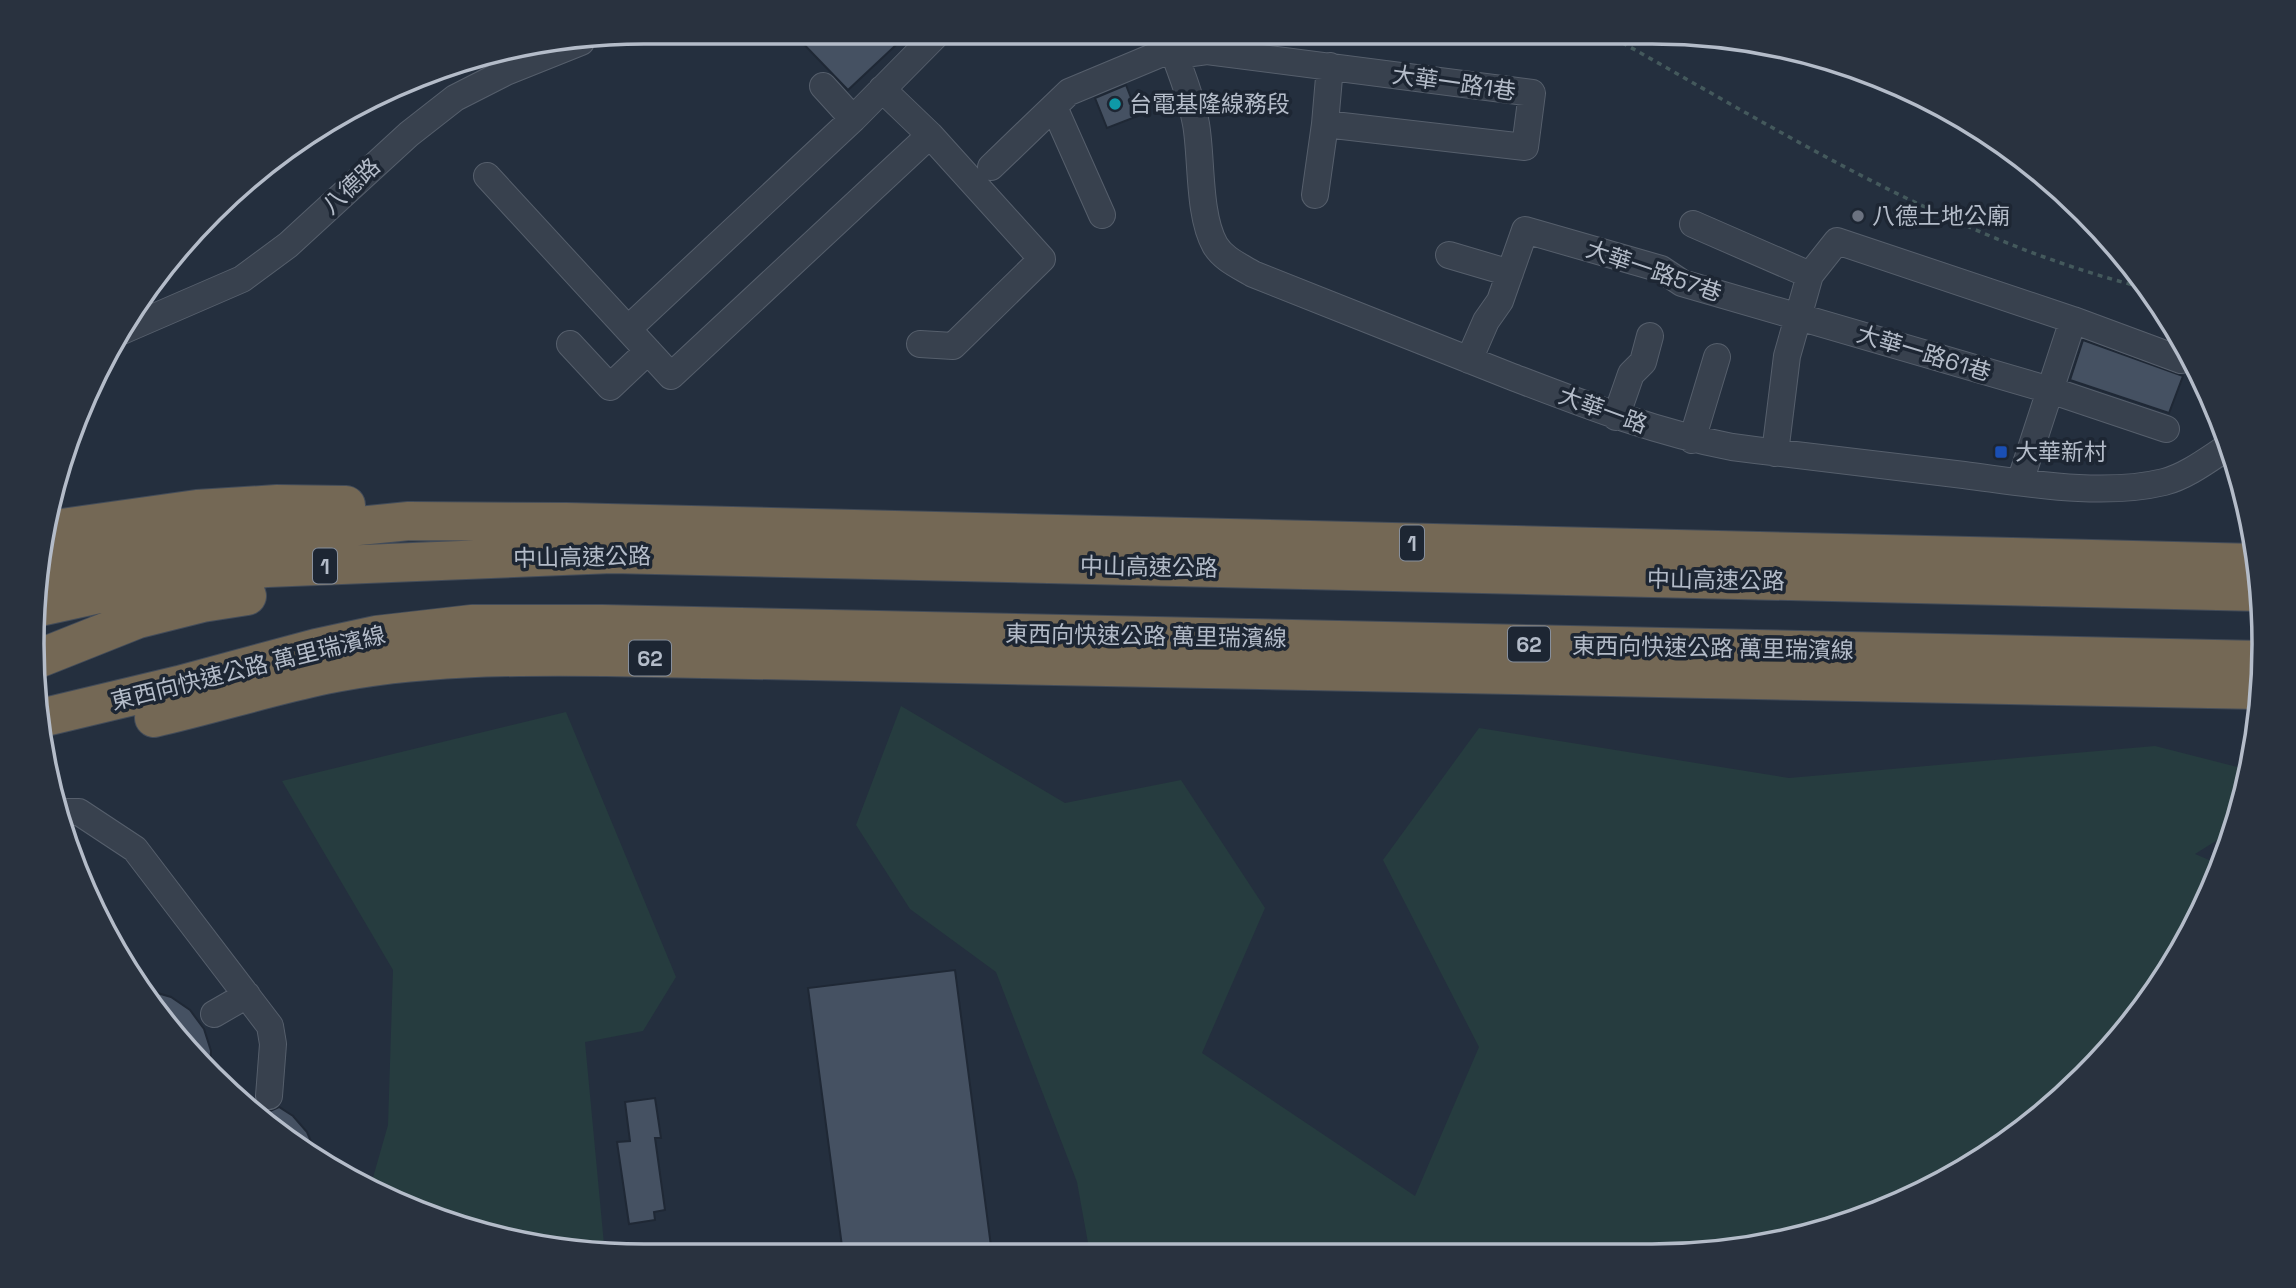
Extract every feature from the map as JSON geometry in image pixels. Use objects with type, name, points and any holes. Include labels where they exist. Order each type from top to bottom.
[{"type":"highway","points":[[55,529],[197,509],[277,504],[511,507],[567,522]]},
{"type":"highway","name":"中山高速公路","points":[[49,569],[217,540],[409,521],[567,522],[2247,563]]},
{"type":"highway","points":[[44,656],[138,619],[202,603],[328,584],[518,569],[612,554]]},
{"type":"highway","name":"中山高速公路","points":[[45,606],[145,584],[267,568],[612,554],[2250,592]]},
{"type":"highway","name":"東西向快速公路 萬里瑞濱線","points":[[48,717],[394,664],[479,641],[603,624],[2252,660]]},
{"type":"highway","name":"東西向快速公路 萬里瑞濱線","points":[[479,641],[813,661],[2250,690]]},
{"type":"highway","name":"東西向快速公路 萬里瑞濱線","points":[[52,741],[181,698]]},
{"type":"street","points":[[628,329],[853,119],[927,44]]},
{"type":"street","name":"大華一路1巷","points":[[991,167],[1069,92],[1172,47],[1192,52],[1207,51],[1532,93],[1525,147],[1325,124]]},
{"type":"street","name":"大華一路","points":[[1172,47],[1196,125],[1208,228],[1216,246],[1232,262],[1253,274],[1616,417],[1692,440],[1775,453],[2021,482],[2106,488],[2136,488],[2168,481],[2220,452]]},
{"type":"street","name":"八德路","points":[[136,325],[242,279],[288,245],[409,134],[455,98],[506,72],[561,50]]},
{"type":"street","points":[[1315,195],[1330,66]]},
{"type":"street","points":[[822,86],[853,119]]},
{"type":"street","points":[[882,89],[930,135],[1042,259],[953,346],[920,344]]},
{"type":"street","points":[[1054,107],[1102,215]]},
{"type":"street","points":[[487,176],[671,376],[930,135]]},
{"type":"street","points":[[1693,224],[1810,275]]},
{"type":"street","name":"大華一路57巷","points":[[1469,360],[1486,321],[1500,301],[1525,230],[1661,269],[1682,283],[1799,316]]},
{"type":"street","points":[[1775,453],[1787,356],[1810,275],[1837,241],[2073,320],[2180,359]]},
{"type":"street","points":[[1449,255],[1510,273]]},
{"type":"street","name":"大華一路61巷","points":[[1799,316],[2050,390],[2166,429]]},
{"type":"street","points":[[2021,482],[2073,320]]},
{"type":"street","points":[[1616,417],[1631,374],[1643,362],[1650,336]]},
{"type":"street","points":[[570,344],[610,387],[648,351]]},
{"type":"street","points":[[1692,440],[1717,357]]},
{"type":"street","points":[[68,812],[79,812],[135,849],[270,1026],[272,1044],[269,1096]]},
{"type":"street","points":[[214,1014],[247,995]]},
{"type":"path","points":[[1625,44],[1900,194],[1986,234],[2071,266],[2131,284]]},
{"type":"green space","points":[[901,706],[1065,803],[1181,780],[1265,908],[1202,1053],[1415,1196],[1479,1047],[1383,860],[1479,728],[1789,778],[2155,746],[2239,768],[2219,839],[2195,854],[2212,861],[2172,944],[2128,1009],[2103,1040],[2048,1095],[1985,1143],[1952,1164],[1882,1199],[1807,1224],[1769,1233],[1691,1243],[1088,1244],[1077,1182],[996,972],[910,909],[856,825]]},
{"type":"green space","points":[[566,712],[676,977],[643,1031],[585,1042],[604,1243],[527,1233],[489,1224],[414,1199],[373,1179],[388,1125],[393,970],[282,781]]},
{"type":"building","points":[[804,44],[896,45],[848,90]]},
{"type":"building","name":"台電基隆線務段","points":[[1126,85],[1138,116],[1107,128],[1095,98]]},
{"type":"building","points":[[2083,340],[2183,376],[2169,413],[2070,380]]},
{"type":"building","points":[[955,970],[991,1244],[842,1244],[808,988]]},
{"type":"building","points":[[156,993],[171,997],[190,1010],[204,1029],[211,1058]]},
{"type":"building","points":[[655,1098],[661,1138],[655,1138],[665,1210],[654,1212],[655,1220],[629,1224],[617,1142],[630,1141],[625,1102]]},
{"type":"building","points":[[279,1107],[293,1116],[307,1132],[312,1144],[269,1112]]},
{"type":"place","name":"台電基隆線務段","points":[[1115,104]]},
{"type":"place","name":"八德土地公廟","points":[[1858,216]]},
{"type":"place","name":"大華新村","points":[[2001,452]]}]
